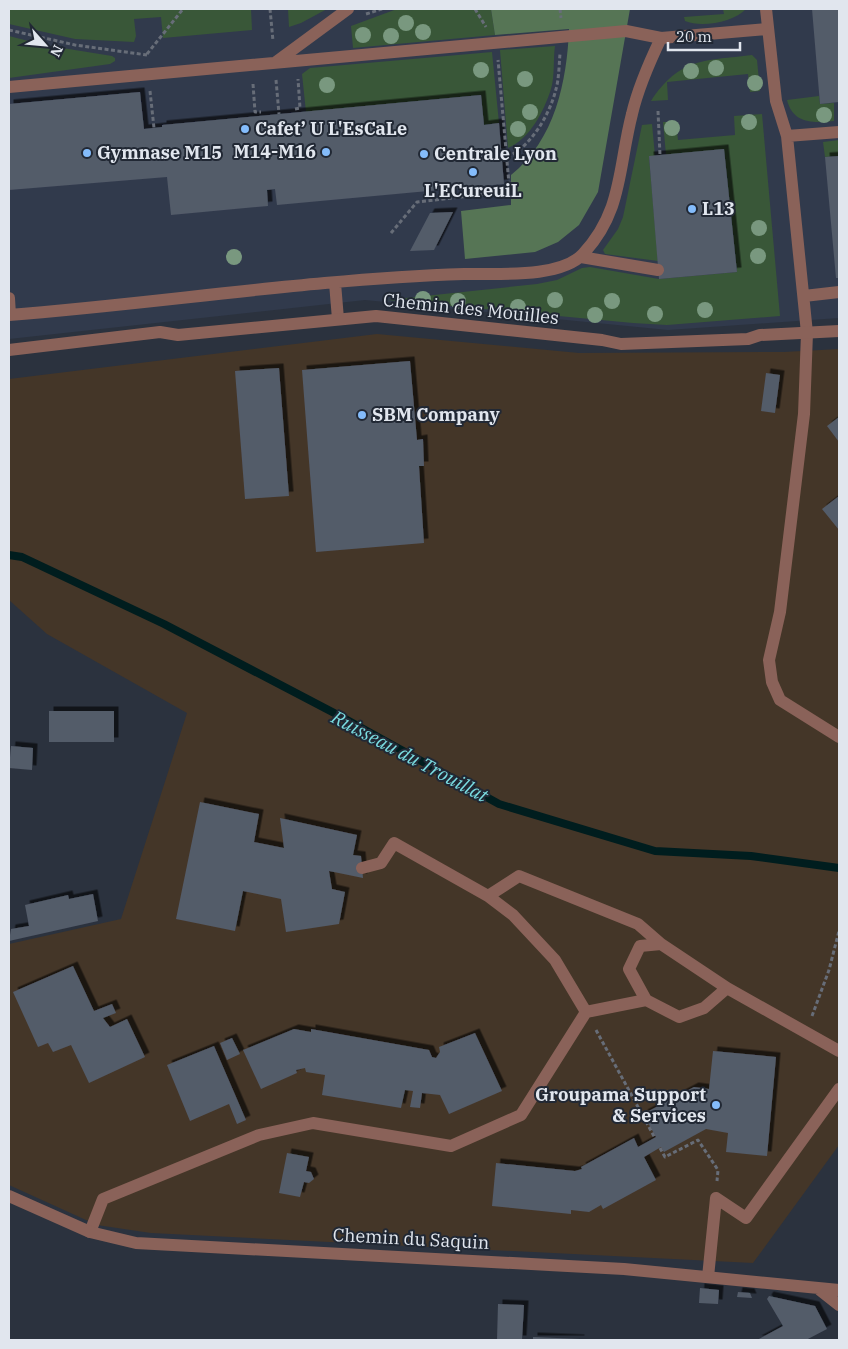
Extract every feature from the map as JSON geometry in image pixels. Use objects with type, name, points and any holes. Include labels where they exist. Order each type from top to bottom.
[{"type":"street","points":[[275,62],[348,9]]},
{"type":"street","points":[[766,9],[778,111],[788,136],[804,296],[808,359],[780,612],[769,660],[772,682],[780,700],[839,736]]},
{"type":"street","points":[[9,87],[626,31],[661,38],[768,29]]},
{"type":"street","points":[[9,298],[10,315],[335,283],[464,274],[532,273],[557,268],[581,257],[598,237],[610,216],[632,112],[646,71],[661,38]]},
{"type":"street","points":[[788,136],[839,132]]},
{"type":"street","points":[[581,257],[658,270]]},
{"type":"street","points":[[335,283],[338,319]]},
{"type":"street","points":[[804,296],[839,292]]},
{"type":"street","name":"Chemin des Mouilles","points":[[9,350],[160,332],[178,335],[338,319],[393,316],[602,340],[621,344],[748,340],[760,335],[839,331]]},
{"type":"street","points":[[362,868],[381,862],[394,844],[488,896],[513,915],[555,960],[586,1012]]},
{"type":"street","points":[[488,896],[520,876],[638,924],[661,944],[727,988],[839,1051]]},
{"type":"street","points":[[661,944],[640,946],[629,969],[646,1000],[679,1017],[704,1008],[727,988]]},
{"type":"street","points":[[90,1232],[103,1199],[259,1136],[313,1123],[451,1146],[520,1115],[586,1012],[646,1000]]},
{"type":"street","points":[[708,1277],[716,1198],[746,1218],[839,1089]]},
{"type":"street","name":"Chemin du Saquin","points":[[9,1196],[90,1232],[136,1243],[624,1269],[820,1290],[839,1290]]},
{"type":"street","points":[[820,1290],[839,1305]]},
{"type":"path","points":[[146,54],[183,9]]},
{"type":"path","points":[[270,9],[279,114]]},
{"type":"path","points":[[391,233],[417,202],[504,192],[509,184],[497,43],[475,9]]},
{"type":"path","points":[[507,157],[516,153],[535,135],[556,90],[562,37],[560,9]]},
{"type":"path","points":[[295,109],[300,108],[297,61]]},
{"type":"path","points":[[252,65],[255,112],[261,112]]},
{"type":"path","points":[[658,111],[660,155]]},
{"type":"path","points":[[806,1033],[829,970],[839,931]]},
{"type":"path","points":[[586,1012],[655,1138]]},
{"type":"path","points":[[660,1148],[665,1157],[698,1140],[718,1170],[716,1198]]},
{"type":"shaded area","name":"Centrale Lyon","points":[[9,9],[839,9],[839,318],[668,330],[365,300],[9,339]]},
{"type":"shaded area","points":[[377,334],[579,353],[784,352],[839,349],[839,1145],[753,1263],[151,1233],[97,1225],[9,1185],[9,944],[121,919],[187,713],[47,634],[9,600],[9,379]]},
{"type":"green space","points":[[9,9],[251,9],[252,30],[163,38],[161,17],[134,19],[136,36],[134,42],[75,39],[9,24]]},
{"type":"green space","points":[[288,9],[327,9],[301,23],[289,27]]},
{"type":"green space","points":[[397,9],[491,9],[495,35],[353,48],[351,26]]},
{"type":"green space","points":[[491,9],[630,9],[598,192],[579,225],[558,242],[535,252],[465,259],[461,211],[511,205],[511,175],[526,161],[548,127],[561,89],[568,49],[569,29],[495,35]]},
{"type":"green space","points":[[723,9],[746,9],[734,17],[709,24],[685,21],[684,17],[724,14]]},
{"type":"green space","points":[[9,36],[44,45],[112,56],[115,58],[115,61],[110,64],[9,78]]},
{"type":"green space","points":[[555,46],[552,84],[540,115],[523,138],[508,148],[500,50]]},
{"type":"green space","points":[[492,52],[499,123],[484,125],[481,95],[306,112],[302,74],[310,68]]},
{"type":"green space","points":[[752,55],[757,60],[760,91],[750,92],[748,74],[667,82],[668,100],[651,101],[672,76],[683,69],[707,61]]},
{"type":"green space","points":[[819,96],[820,104],[834,103],[834,121],[811,122],[799,118],[790,108],[787,100]]},
{"type":"green space","points":[[762,114],[780,316],[667,325],[387,300],[537,284],[557,280],[582,268],[590,267],[659,279],[737,272],[724,150],[666,155],[663,122],[676,122],[678,140],[735,135],[734,116]]},
{"type":"green space","points":[[652,124],[655,156],[649,157],[658,261],[605,254],[603,250],[618,229],[623,217],[642,125]]},
{"type":"green space","points":[[839,140],[839,156],[825,157],[823,142]]},
{"type":"building","points":[[812,9],[839,9],[839,102],[820,104]]},
{"type":"building","name":"M14-M16","points":[[140,92],[144,129],[162,127],[162,125],[481,95],[484,125],[499,123],[504,184],[277,205],[275,189],[267,190],[268,206],[171,215],[167,177],[9,190],[9,104]]},
{"type":"building","name":"L13","points":[[724,149],[737,272],[659,279],[649,156]]},
{"type":"building","points":[[839,156],[839,278],[836,278],[825,157]]},
{"type":"building","points":[[453,212],[434,250],[410,251],[430,213]]},
{"type":"building","points":[[410,361],[417,440],[423,439],[424,466],[419,466],[424,543],[316,552],[302,370]]},
{"type":"building","points":[[279,368],[289,496],[245,499],[235,371]]},
{"type":"building","points":[[766,373],[780,375],[775,413],[761,411]]},
{"type":"building","points":[[839,417],[839,442],[827,426]]},
{"type":"building","points":[[839,496],[839,530],[822,509]]},
{"type":"building","points":[[49,711],[114,711],[114,742],[49,742]]},
{"type":"building","points":[[11,746],[33,748],[32,770],[9,768]]},
{"type":"building","points":[[200,802],[259,814],[254,842],[284,848],[280,818],[357,835],[353,855],[361,856],[363,878],[329,871],[332,889],[345,892],[339,924],[286,932],[281,899],[243,891],[235,931],[176,919]]},
{"type":"building","points":[[93,894],[98,921],[9,941],[11,929],[29,926],[25,905],[68,895],[69,899]]},
{"type":"building","points":[[73,966],[94,1011],[112,1004],[116,1013],[103,1018],[110,1027],[127,1019],[145,1057],[89,1083],[71,1045],[53,1052],[48,1043],[38,1047],[13,992]]},
{"type":"building","points":[[294,1029],[311,1032],[311,1029],[429,1050],[432,1057],[436,1058],[440,1052],[439,1047],[475,1033],[502,1091],[449,1114],[440,1095],[422,1093],[420,1108],[410,1107],[413,1091],[405,1090],[401,1108],[322,1095],[325,1075],[306,1072],[305,1068],[296,1070],[297,1073],[261,1089],[243,1050]]},
{"type":"building","points":[[232,1038],[240,1054],[227,1060],[220,1043]]},
{"type":"building","points":[[214,1046],[246,1120],[237,1124],[229,1104],[190,1121],[167,1065]]},
{"type":"building","points":[[713,1051],[776,1057],[767,1156],[726,1152],[728,1133],[706,1129],[664,1152],[661,1147],[644,1157],[656,1180],[603,1209],[601,1205],[589,1212],[571,1210],[571,1214],[492,1206],[496,1163],[575,1171],[582,1169],[581,1167],[634,1138],[638,1147],[656,1137],[643,1114],[694,1087],[709,1089]]},
{"type":"building","points":[[287,1153],[309,1157],[306,1171],[311,1172],[314,1179],[309,1183],[304,1182],[300,1197],[279,1193]]},
{"type":"building","points":[[700,1288],[719,1290],[718,1304],[699,1303]]},
{"type":"building","points":[[738,1292],[750,1293],[752,1298],[737,1297]]},
{"type":"building","points":[[769,1296],[815,1306],[827,1329],[806,1340],[757,1340],[783,1326],[767,1299]]},
{"type":"building","points":[[498,1304],[524,1305],[522,1340],[497,1340]]},
{"type":"building","points":[[533,1337],[580,1339],[580,1340],[533,1340]]},
{"type":"waterway","name":"Ruisseau du Trouillat","points":[[9,555],[22,557],[164,624],[338,715],[499,804],[655,851],[751,856],[839,868]]},
{"type":"place","name":"Cafet’ U L'EsCaLe","points":[[245,129]]},
{"type":"place","name":"M14-M16","points":[[326,152]]},
{"type":"place","name":"Gymnase M15","points":[[87,153]]},
{"type":"place","name":"Centrale Lyon","points":[[424,154]]},
{"type":"place","name":"L'ECureuiL","points":[[473,172]]},
{"type":"place","name":"L13","points":[[692,209]]},
{"type":"place","name":"SBM Company","points":[[362,415]]},
{"type":"place","name":"Groupama Support & Services","points":[[716,1105]]}]
